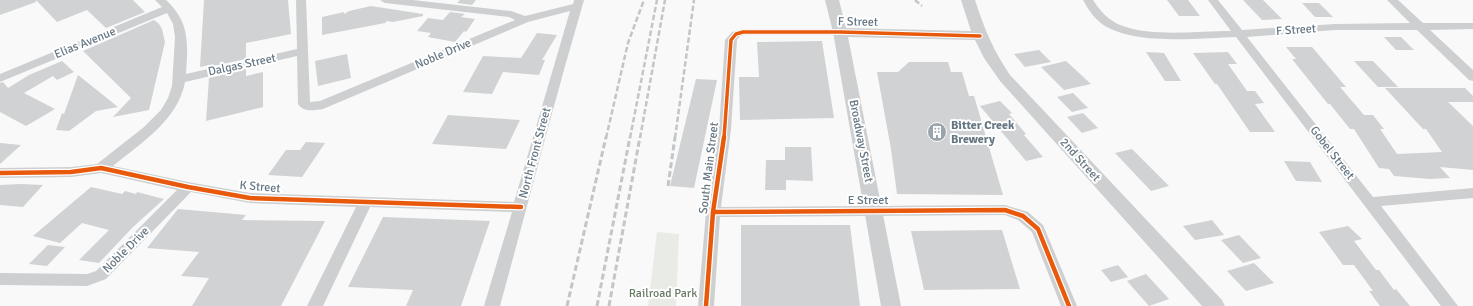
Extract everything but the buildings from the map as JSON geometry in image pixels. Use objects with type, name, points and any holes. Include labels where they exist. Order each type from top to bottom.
[{"type":"street","points":[[101,168],[158,122],[172,104],[180,79],[182,36],[179,21],[170,8],[160,0]]},
{"type":"street","points":[[301,0],[303,51]]},
{"type":"street","points":[[385,0],[511,14],[524,20]]},
{"type":"street","name":"Broadway Street","points":[[832,0],[840,32],[891,306]]},
{"type":"street","name":"2nd Street","points":[[968,0],[980,36],[991,58],[1006,78],[1214,306]]},
{"type":"street","name":"F Street","points":[[1088,0],[1095,11],[1105,21],[1119,29],[1150,35],[1239,34],[1335,27],[1473,26]]},
{"type":"street","name":"Gobel Street","points":[[1213,0],[1450,306]]},
{"type":"street","points":[[1392,0],[1473,77]]},
{"type":"street","name":"Noble Drive","points":[[303,51],[304,104],[311,107],[323,106],[524,20],[578,3]]},
{"type":"street","name":"North Front Street","points":[[492,306],[521,207],[553,86],[578,3]]},
{"type":"street","name":"Elias Avenue","points":[[0,78],[170,8]]},
{"type":"street","name":"F Street","points":[[736,34],[743,32],[840,32],[980,36]]},
{"type":"street","name":"South Main Street","points":[[706,306],[713,212],[725,129],[731,40],[736,34]]},
{"type":"street","name":"Dalgas Street","points":[[180,79],[303,51]]},
{"type":"street","name":"K Street","points":[[0,173],[70,172],[101,168],[188,187],[250,198],[521,207]]},
{"type":"street","name":"Noble Drive","points":[[0,279],[87,280],[101,275],[188,187]]},
{"type":"street","points":[[1370,202],[1473,193]]},
{"type":"street","points":[[315,306],[365,202]]},
{"type":"street","name":"E Street","points":[[713,212],[1005,210],[1023,216],[1038,229],[1069,306]]},
{"type":"green space","name":"Railroad Park","points":[[657,232],[679,234],[676,306],[648,306]]},
{"type":"railway","points":[[606,138],[628,43],[644,0]]},
{"type":"railway","points":[[630,138],[657,0]]},
{"type":"railway","points":[[640,138],[665,0]]},
{"type":"railway","points":[[675,138],[694,0]]},
{"type":"railway","points":[[915,0],[922,6]]},
{"type":"railway","points":[[567,306],[606,137]]},
{"type":"railway","points":[[597,306],[630,137]]},
{"type":"railway","points":[[609,306],[640,137]]},
{"type":"railway","points":[[668,186],[675,137]]},
{"type":"cycle path","points":[[706,306],[713,212],[725,129],[731,40],[736,34],[743,32],[840,32],[980,36]]},
{"type":"cycle path","points":[[0,173],[71,172],[101,168],[188,187],[250,198],[521,207]]},
{"type":"cycle path","points":[[713,212],[1005,210],[1023,216],[1038,229],[1069,306]]},
{"type":"place","name":"Bitter Creek Brewery","points":[[937,132]]}]
